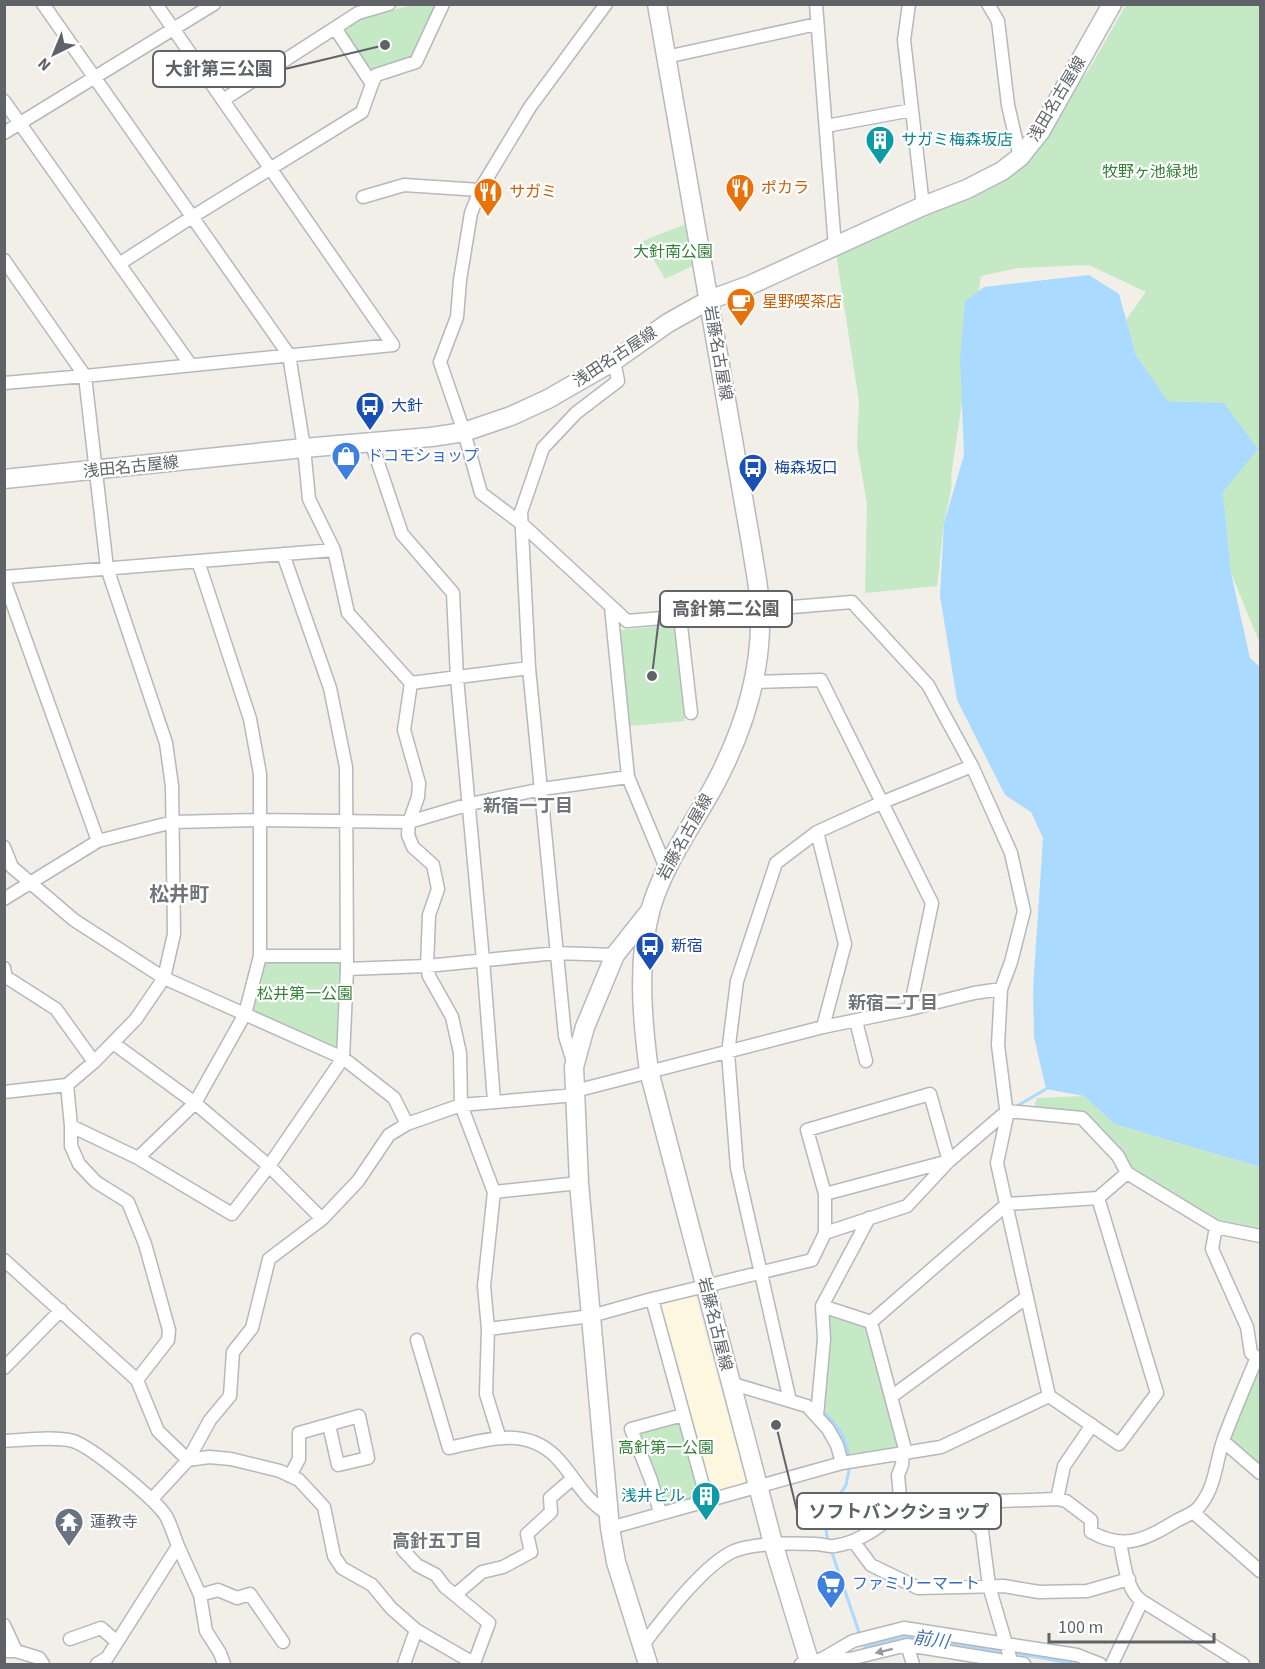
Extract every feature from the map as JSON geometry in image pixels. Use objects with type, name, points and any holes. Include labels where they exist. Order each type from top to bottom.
[{"type":"main road","name":"岩藤名古屋線","points":[[657,4],[752,549],[760,610],[760,645],[755,682],[735,744],[714,786],[666,868],[651,910],[645,939],[642,989],[643,1027],[649,1071],[730,1383],[773,1543],[810,1663]]},
{"type":"main road","name":"浅田名古屋線","points":[[4,479],[431,437],[464,432],[511,416],[548,399],[614,361],[668,323],[709,300],[750,285],[923,206],[967,189],[1002,171],[1020,157],[1040,132],[1112,4]]},
{"type":"main road","points":[[648,1665],[616,1562],[609,1521],[579,1183],[574,1067],[585,1027],[615,955],[651,910]]},
{"type":"street","points":[[43,4],[289,355],[309,500],[334,550],[348,614],[411,683],[405,730],[419,783],[408,835],[413,847],[433,865],[438,889],[429,915],[427,966],[429,976],[452,1017],[459,1053],[461,1105],[494,1192],[484,1286],[488,1329],[486,1394],[500,1437]]},
{"type":"street","points":[[4,382],[393,345],[156,4]]},
{"type":"street","points":[[4,133],[214,4]]},
{"type":"street","points":[[223,100],[358,13],[389,4]]},
{"type":"street","points":[[119,264],[362,112],[376,75],[416,62],[443,4]]},
{"type":"street","points":[[606,4],[530,107],[480,190],[471,213],[460,280],[457,317],[441,362],[481,493],[522,524],[627,621],[852,602],[928,685],[972,766],[1011,853],[1024,910],[1011,962],[1001,989],[998,1045],[1008,1116],[997,1163],[1049,1396],[1119,1444],[1157,1393],[1098,1198]]},
{"type":"street","points":[[816,4],[835,247]]},
{"type":"street","points":[[909,4],[904,40],[923,206]]},
{"type":"street","points":[[988,4],[998,21],[1008,105],[1020,157]]},
{"type":"street","points":[[666,57],[818,24]]},
{"type":"street","points":[[335,28],[372,84]]},
{"type":"street","points":[[4,101],[190,364]]},
{"type":"street","points":[[826,126],[912,110]]},
{"type":"street","points":[[363,197],[404,185],[480,190]]},
{"type":"street","points":[[4,260],[85,376],[107,568],[166,743],[172,786],[174,934],[164,978],[136,1019],[94,1062],[67,1085],[4,1092]]},
{"type":"street","points":[[574,1067],[565,1036],[556,953],[529,668],[521,512],[543,448],[576,413],[618,381],[614,361]]},
{"type":"street","points":[[371,442],[402,534],[453,593],[457,678],[470,804],[494,1101]]},
{"type":"street","points":[[98,841],[4,578],[334,550]]},
{"type":"street","points":[[71,1126],[138,1158],[232,1214],[269,1166],[343,1058],[347,969],[346,767],[330,687],[283,554]]},
{"type":"street","points":[[138,1158],[195,1103],[245,1014],[260,956],[260,774],[250,719],[198,561]]},
{"type":"street","points":[[611,607],[628,777],[666,868]]},
{"type":"street","points":[[680,617],[691,713]]},
{"type":"street","points":[[411,683],[529,668]]},
{"type":"street","points":[[755,682],[821,680],[932,903],[910,1009]]},
{"type":"street","points":[[790,1401],[737,1168],[728,1053],[737,981],[776,863],[818,832],[883,802],[972,766]]},
{"type":"street","points":[[4,899],[98,841],[173,822],[261,820],[409,822],[470,804],[542,789],[628,777]]},
{"type":"street","points":[[818,832],[845,944],[824,1027]]},
{"type":"street","points":[[4,847],[12,867],[74,920],[164,978],[343,1058],[394,1098],[407,1124]]},
{"type":"street","points":[[347,969],[427,966],[556,953],[615,955]]},
{"type":"street","points":[[260,956],[346,956]]},
{"type":"street","points":[[5,974],[56,1009],[94,1062]]},
{"type":"street","points":[[152,1499],[188,1460],[210,1420],[230,1396],[233,1352],[252,1328],[269,1259],[322,1219],[358,1181],[389,1135],[407,1124],[461,1105],[575,1093],[649,1071],[728,1053],[824,1027],[1001,989]]},
{"type":"street","points":[[856,1021],[866,1061]]},
{"type":"street","points":[[113,1043],[195,1103],[269,1166],[322,1219]]},
{"type":"street","points":[[67,1085],[71,1146],[79,1164],[96,1182],[128,1202],[145,1244],[169,1330],[168,1340],[137,1380]]},
{"type":"street","points":[[488,1329],[591,1316],[812,1260],[825,1233],[825,1194],[807,1130],[930,1094],[948,1161]]},
{"type":"street","points":[[825,1233],[907,1206],[948,1161],[1007,1111],[1082,1118],[1118,1156],[1127,1173],[1216,1227],[1260,1236]]},
{"type":"street","points":[[825,1194],[948,1161]]},
{"type":"street","points":[[871,1322],[1006,1204],[1098,1198],[1127,1173]]},
{"type":"street","points":[[494,1192],[579,1183]]},
{"type":"street","points":[[817,1416],[824,1339],[822,1306],[870,1218]]},
{"type":"street","points":[[974,1523],[989,1506],[999,1501],[1057,1499],[1066,1501],[1091,1520],[1091,1532],[1106,1540],[1120,1542],[1146,1539],[1194,1512],[1202,1504],[1214,1482],[1223,1441],[1259,1359],[1251,1353],[1247,1327],[1212,1249],[1216,1227]]},
{"type":"street","points":[[4,1260],[137,1380],[159,1431],[188,1460]]},
{"type":"street","points":[[891,1397],[1027,1297]]},
{"type":"street","points":[[652,1299],[707,1500]]},
{"type":"street","points":[[822,1306],[871,1322]]},
{"type":"street","points":[[4,1368],[61,1310]]},
{"type":"street","points":[[642,1646],[679,1599],[717,1562],[735,1551],[773,1543],[833,1546],[853,1541],[887,1522],[902,1508],[898,1476],[904,1453],[871,1322]]},
{"type":"street","points":[[417,1340],[449,1448],[500,1437],[531,1442],[554,1455],[609,1521],[660,1513],[848,1463],[940,1447],[1049,1396]]},
{"type":"street","points":[[730,1383],[807,1406],[828,1429],[848,1463]]},
{"type":"street","points":[[660,1513],[651,1480],[631,1429],[683,1415]]},
{"type":"street","points":[[290,1476],[299,1459],[299,1433],[329,1425]]},
{"type":"street","points":[[1057,1499],[1064,1466],[1092,1425]]},
{"type":"street","points":[[4,1441],[47,1439],[74,1441],[96,1455],[152,1499],[167,1517],[200,1595],[206,1631],[220,1653],[224,1665]]},
{"type":"street","points":[[1223,1441],[1260,1473]]},
{"type":"street","points":[[188,1460],[209,1457],[231,1459],[298,1480],[324,1507],[334,1556],[342,1568],[372,1585],[391,1608],[416,1630],[475,1664],[489,1623],[445,1587],[430,1570],[417,1565],[403,1550]]},
{"type":"street","points":[[455,1595],[482,1572],[503,1568],[531,1552],[527,1534],[551,1512],[550,1498],[572,1479]]},
{"type":"street","points":[[896,1513],[946,1506],[974,1523],[982,1531],[989,1586],[1006,1646],[1015,1663]]},
{"type":"street","points":[[1194,1512],[1260,1571]]},
{"type":"street","points":[[853,1541],[871,1565],[918,1588],[1004,1586],[1039,1592],[1087,1591],[1129,1579]]},
{"type":"street","points":[[1120,1542],[1135,1597],[1243,1665]]},
{"type":"street","points":[[106,1662],[178,1546]]},
{"type":"street","points":[[200,1595],[218,1590],[237,1598],[250,1594],[283,1641]]},
{"type":"street","points":[[1112,1665],[1142,1601]]},
{"type":"street","points":[[4,1625],[10,1651],[39,1658],[43,1665]]},
{"type":"street","points":[[70,1639],[101,1628],[117,1642]]},
{"type":"street","points":[[810,1663],[859,1640],[904,1628],[1006,1646],[1077,1655],[1100,1665]]},
{"type":"street","points":[[404,1665],[416,1630]]},
{"type":"street","points":[[810,1663],[850,1659],[907,1646],[1015,1663]]},
{"type":"street","points":[[907,1646],[913,1665]]},
{"type":"shaded area","points":[[695,1295],[746,1481],[743,1485],[712,1494],[707,1490],[657,1307],[661,1302]]},
{"type":"green space","points":[[413,5],[437,5],[413,59],[370,71],[341,31],[359,19]]},
{"type":"green space","name":"牧野ヶ池緑地","points":[[1126,5],[1260,5],[1260,644],[1231,573],[1223,492],[1224,403],[1168,401],[1136,355],[1126,320],[1146,292],[1089,265],[1018,268],[981,276],[951,476],[951,492],[944,523],[937,586],[865,593],[867,504],[857,446],[859,402],[835,247],[1020,157],[1088,71]]},
{"type":"green space","name":"大針南公園","points":[[688,223],[699,263],[665,279],[643,241]]},
{"type":"green space","points":[[675,625],[685,721],[630,726],[620,630]]},
{"type":"green space","name":"松井第一公園","points":[[263,956],[346,956],[340,1053],[250,1011]]},
{"type":"green space","points":[[1084,1096],[1114,1124],[1260,1167],[1260,1236],[1216,1227],[1127,1173],[1082,1118],[1034,1107],[1037,1098]]},
{"type":"green space","points":[[825,1311],[867,1324],[898,1449],[846,1454],[841,1439],[823,1407]]},
{"type":"green space","points":[[1260,1372],[1260,1465],[1228,1439],[1255,1373]]},
{"type":"green space","name":"高針第一公園","points":[[681,1421],[703,1493],[699,1497],[665,1507],[637,1435],[639,1431]]},
{"type":"water","points":[[1089,275],[1119,294],[1136,355],[1168,401],[1224,403],[1258,449],[1223,492],[1231,573],[1250,658],[1260,667],[1260,1167],[1114,1124],[1084,1096],[1046,1089],[1034,1037],[1033,989],[1043,838],[1031,812],[1005,795],[957,700],[940,596],[944,523],[964,455],[960,358],[965,301],[984,287]]},
{"type":"waterway","name":"前川","points":[[1017,1106],[1046,1089]]},
{"type":"waterway","name":"前川","points":[[821,1410],[840,1432],[846,1444],[849,1459]]},
{"type":"waterway","name":"前川","points":[[828,1541],[824,1519],[846,1485],[850,1465]]},
{"type":"waterway","name":"前川","points":[[831,1550],[860,1635]]},
{"type":"waterway","name":"前川","points":[[862,1641],[865,1647],[906,1636],[1004,1652]]},
{"type":"waterway","name":"前川","points":[[1014,1653],[1076,1664]]},
{"type":"place","name":"大針第三公園","points":[[385,45]]},
{"type":"place","name":"サガミ梅森坂店","points":[[880,166]]},
{"type":"place","name":"ポカラ","points":[[740,214]]},
{"type":"place","name":"サガミ","points":[[488,218]]},
{"type":"place","name":"星野喫茶店","points":[[741,328]]},
{"type":"place","name":"大針","points":[[370,432]]},
{"type":"place","name":"ドコモショップ","points":[[346,482]]},
{"type":"place","name":"梅森坂口","points":[[753,494]]},
{"type":"place","name":"高針第二公園","points":[[652,676]]},
{"type":"place","name":"新宿","points":[[650,972]]},
{"type":"place","name":"ソフトバンクショップ","points":[[776,1425]]},
{"type":"place","name":"浅井ビル","points":[[706,1522]]},
{"type":"place","name":"蓮教寺","points":[[69,1548]]},
{"type":"place","name":"ファミリーマート","points":[[831,1610]]},
{"type":"district","name":"新宿一丁目","points":[[528,806]]},
{"type":"district","name":"松井町","points":[[179,895]]},
{"type":"district","name":"新宿二丁目","points":[[893,1003]]},
{"type":"district","name":"高針五丁目","points":[[437,1541]]}]
